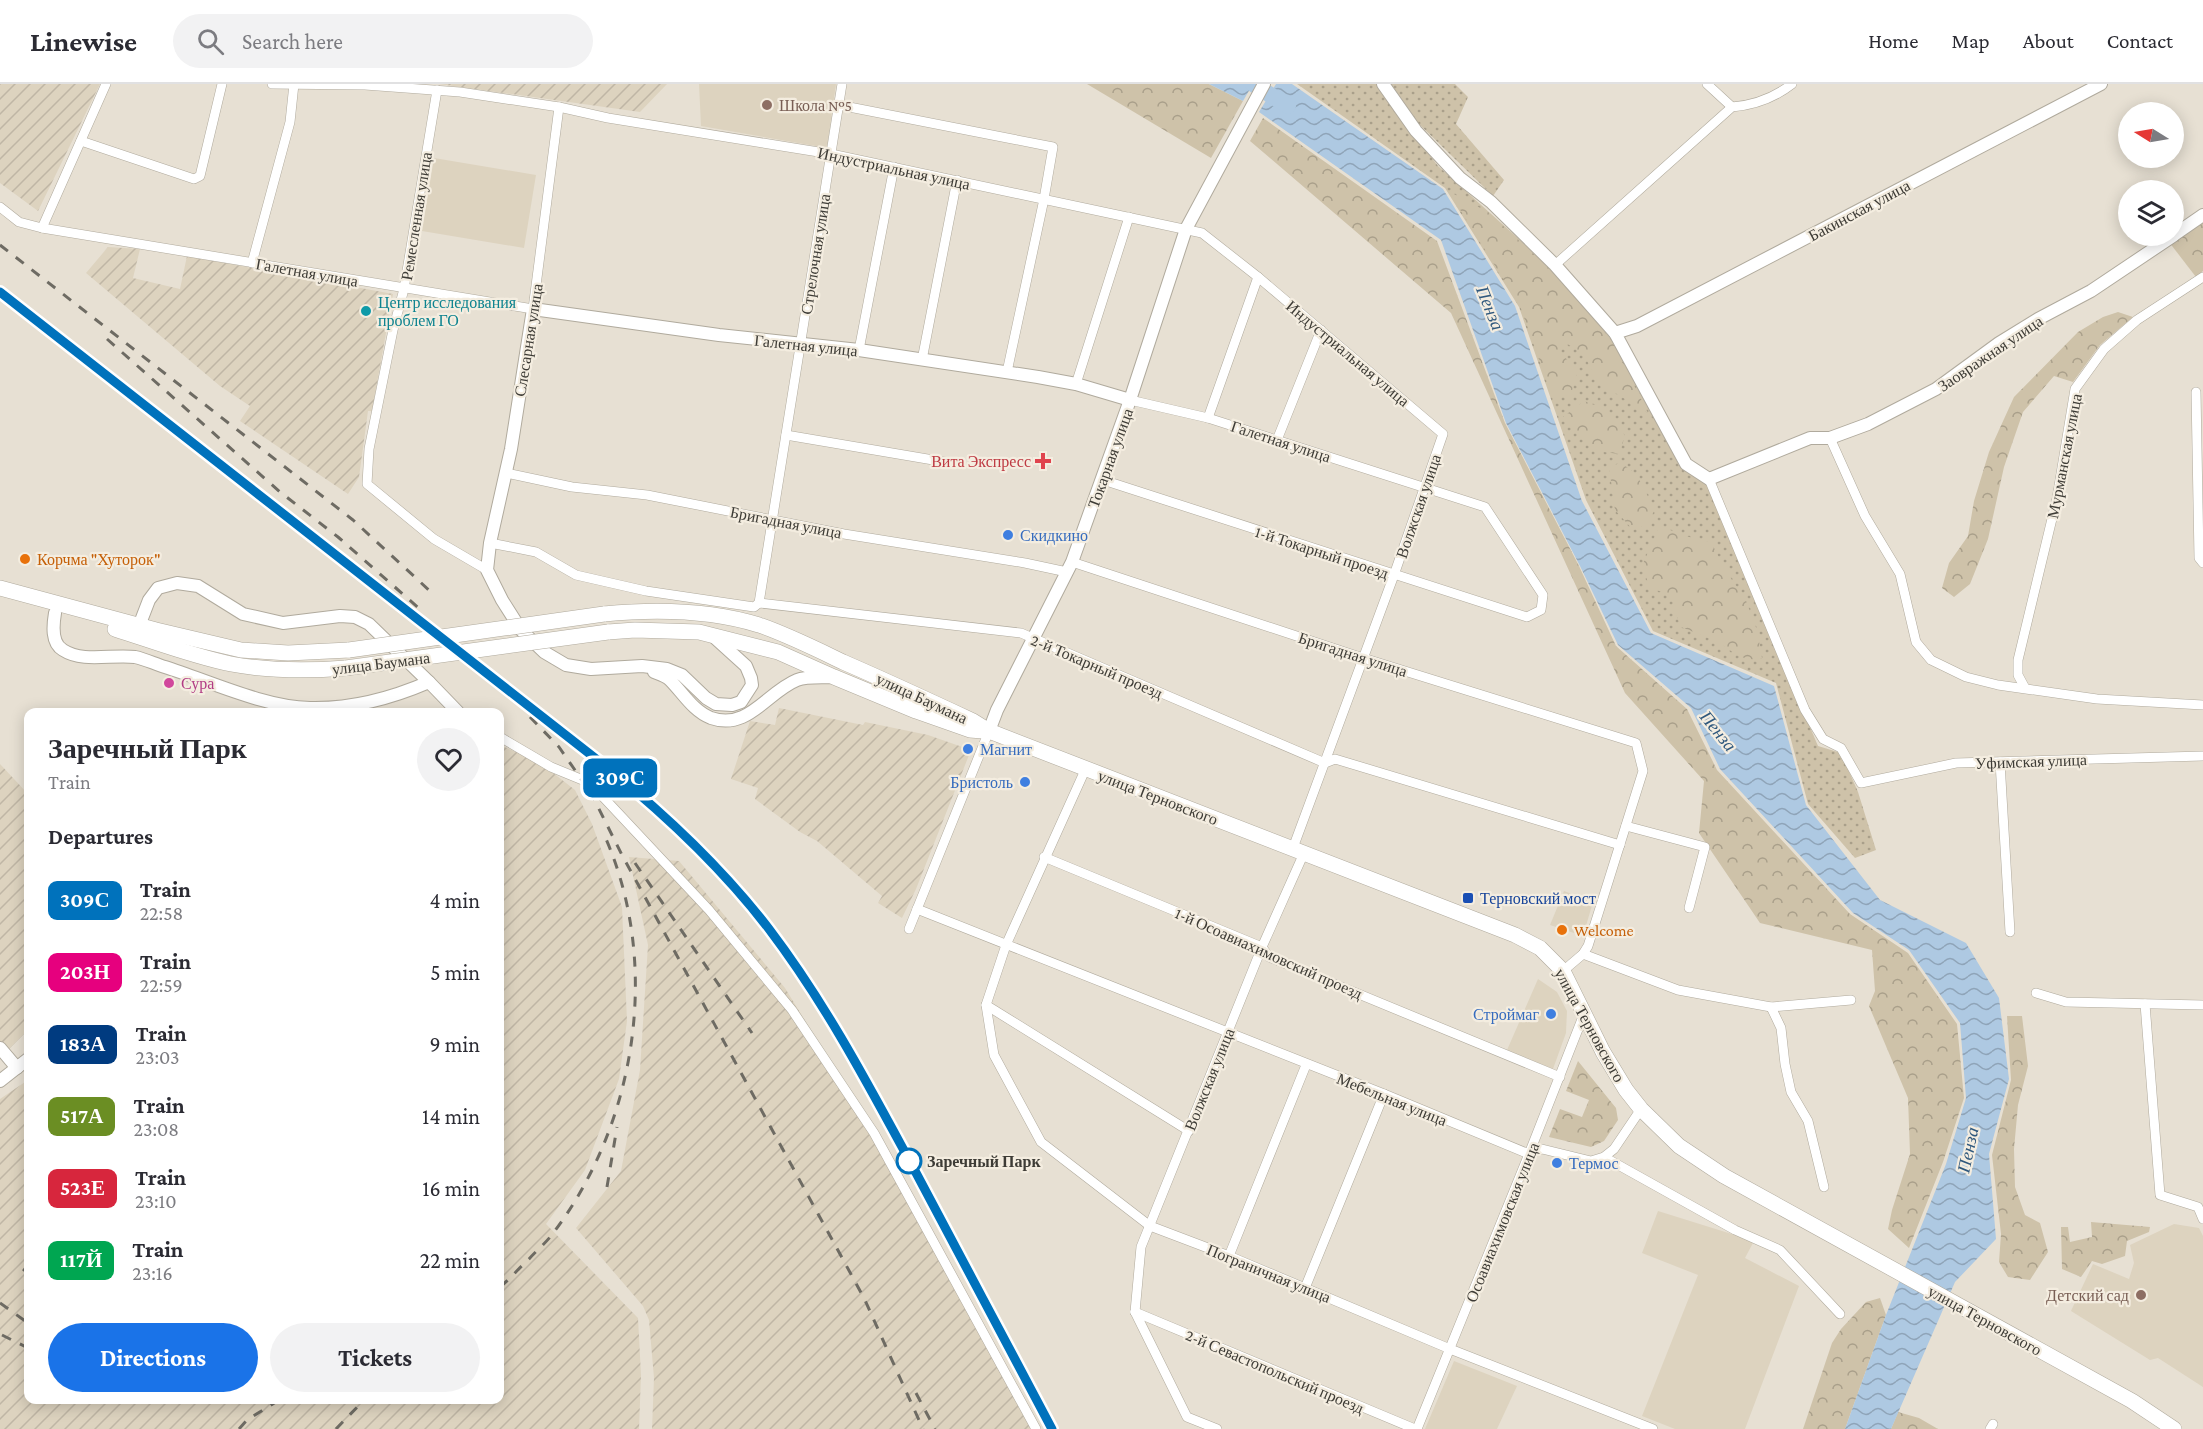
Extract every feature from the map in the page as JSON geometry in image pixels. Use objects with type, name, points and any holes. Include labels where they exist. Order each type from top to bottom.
[{"type":"main road","name":"улица Баумана","points":[[0,588],[139,626],[241,650],[288,654],[349,650],[642,610],[723,617],[759,625],[803,643],[973,721],[989,731]]},
{"type":"main road","name":"улица Баумана","points":[[0,597],[229,663],[306,671],[346,668],[608,632],[660,631],[711,634],[778,652],[945,722],[970,730],[989,731]]},
{"type":"main road","name":"улица Терновского","points":[[989,731],[1515,935],[1540,948],[1563,971],[1603,1052],[1626,1090],[1679,1146],[1724,1176],[2132,1401],[2174,1429]]},
{"type":"street","points":[[42,228],[106,84]]},
{"type":"street","points":[[81,141],[194,179],[200,176],[222,84]]},
{"type":"street","name":"Индустриальная улица","points":[[272,84],[437,90],[560,107],[608,118],[831,154],[1202,233],[1258,277],[1443,434]]},
{"type":"street","points":[[252,263],[290,122],[294,84]]},
{"type":"street","name":"Стрелочная улица","points":[[759,603],[842,84]]},
{"type":"street","name":"Токарная улица","points":[[909,929],[997,710],[1069,567],[1103,480],[1186,229],[1263,84]]},
{"type":"street","points":[[1383,84],[1416,131],[1445,163],[1491,202],[1555,265],[1614,333],[1686,464],[1709,479]]},
{"type":"street","points":[[1707,84],[1732,107]]},
{"type":"street","points":[[1555,265],[1732,107],[1754,105],[1784,91],[1792,84]]},
{"type":"street","name":"Бакинская улица","points":[[1614,333],[1637,326],[2101,84]]},
{"type":"street","name":"Ремесленная улица","points":[[437,90],[404,289],[393,330],[369,448],[367,484],[434,539],[487,570]]},
{"type":"street","points":[[839,105],[1053,147],[1007,372]]},
{"type":"street","name":"Слесарная улица","points":[[487,570],[490,543],[506,473],[533,309],[560,107]]},
{"type":"street","points":[[859,350],[894,167]]},
{"type":"street","points":[[922,360],[957,180]]},
{"type":"street","name":"Галетная улица","points":[[0,207],[19,222],[42,228],[533,309],[859,350],[1007,372],[1076,384],[1130,400],[1208,418],[1485,507],[1543,595],[1541,610]]},
{"type":"street","name":"Заовражная улица","points":[[2184,228],[2203,215]]},
{"type":"street","points":[[1076,384],[1129,217]]},
{"type":"street","name":"Заовражная улица","points":[[1709,479],[1810,438],[1830,438],[1868,424],[1936,389],[1999,343],[2091,291],[2157,246]]},
{"type":"street","points":[[1208,418],[1258,277]]},
{"type":"street","name":"Мурманская улица","points":[[2025,688],[2018,675],[2018,660],[2057,498],[2075,389],[2104,349],[2137,320],[2203,277]]},
{"type":"street","points":[[1277,440],[1321,330]]},
{"type":"street","points":[[2196,392],[2199,558],[2203,563]]},
{"type":"street","name":"Волжская улица","points":[[1135,1312],[1142,1247],[1262,947],[1298,850],[1325,763],[1443,434]]},
{"type":"street","points":[[786,435],[945,462]]},
{"type":"street","points":[[1830,438],[1865,516],[1900,574],[1916,642],[1931,660],[1966,677],[1998,685],[2097,699],[2203,705]]},
{"type":"street","name":"Бригадная улица","points":[[506,473],[572,487],[647,495],[844,534],[1069,567],[1636,744],[1643,771],[1626,826]]},
{"type":"street","name":"Уфимская улица","points":[[1709,479],[1805,710],[1823,739],[1841,748],[1861,783],[1956,764],[2203,756]]},
{"type":"street","name":"1-й Токарный проезд","points":[[1103,480],[1527,616],[1541,610]]},
{"type":"street","name":"2-й Токарный проезд","points":[[490,543],[536,552],[576,575],[646,591],[754,607],[759,603],[1021,633],[1325,763],[1335,759],[1620,845]]},
{"type":"street","points":[[487,570],[502,600],[522,630],[544,652],[566,665],[591,669],[642,666],[667,669],[682,675],[706,698],[716,704],[732,705],[741,702],[752,685],[746,666],[711,634]]},
{"type":"street","points":[[139,626],[148,600],[158,588],[177,583],[198,586],[243,614],[260,619],[283,622],[340,616],[355,617],[369,624],[456,708]]},
{"type":"street","points":[[55,613],[52,628],[58,647],[64,651],[88,656],[135,657],[285,706],[346,707],[392,696],[429,682]]},
{"type":"street","points":[[642,666],[669,679],[692,705],[711,718],[730,721],[747,716],[798,679],[834,677]]},
{"type":"street","points":[[504,739],[551,767],[590,783],[709,910],[792,1010],[874,1133],[1036,1429]]},
{"type":"street","points":[[2000,762],[2010,932]]},
{"type":"street","points":[[1086,768],[1006,945],[986,1005],[1189,1131]]},
{"type":"street","points":[[1563,971],[1584,954],[1588,946],[1626,826],[1705,848],[1689,908]]},
{"type":"street","name":"1-й Осоавиахимовский проезд","points":[[1044,857],[1262,947],[1269,957],[1560,1077]]},
{"type":"street","name":"Мебельная улица","points":[[917,909],[1227,1034],[1384,1094],[1529,1154],[1542,1149],[1591,1161],[1604,1158],[1735,1230],[1780,1250],[1840,1314]]},
{"type":"street","name":"улица Терновского","points":[[1584,954],[1678,990],[1771,1007],[1851,1000]]},
{"type":"street","points":[[2036,993],[2066,1002],[2203,1005]]},
{"type":"street","points":[[2145,1004],[2160,1195],[2198,1207],[2203,1219]]},
{"type":"street","name":"Пограничная улица","points":[[986,1005],[994,1055],[1041,1142],[1150,1226],[1653,1429]]},
{"type":"street","points":[[1771,1007],[1781,1028],[1791,1092],[1808,1121],[1824,1187]]},
{"type":"street","name":"Осоавиахимовская улица","points":[[1416,1429],[1529,1154],[1584,1013]]},
{"type":"street","points":[[0,1048],[17,1068]]},
{"type":"street","points":[[0,1081],[24,1062]]},
{"type":"street","points":[[1229,1256],[1306,1065]]},
{"type":"street","points":[[1305,1288],[1384,1094]]},
{"type":"street","points":[[1604,1158],[1614,1149],[1641,1108]]},
{"type":"street","points":[[1135,1312],[1187,1417],[1217,1429]]},
{"type":"street","name":"2-й Севастопольский проезд","points":[[1135,1312],[1416,1429]]},
{"type":"shaded area","points":[[0,84],[100,84],[38,211],[0,183]]},
{"type":"shaded area","points":[[439,84],[667,84],[640,112]]},
{"type":"shaded area","name":"Школа №5","points":[[699,84],[836,84],[827,148],[701,126]]},
{"type":"shaded area","points":[[434,158],[536,175],[524,248],[422,231]]},
{"type":"shaded area","points":[[108,247],[140,249],[133,278],[180,289],[187,256],[393,294],[372,411],[368,411],[359,477],[348,494],[240,421],[250,406],[220,386],[86,273]]},
{"type":"shaded area","points":[[779,708],[928,735],[971,750],[916,889],[902,918],[878,903],[882,896],[817,841],[800,832],[755,799],[758,788],[731,779],[750,721],[775,725]]},
{"type":"shaded area","points":[[504,747],[539,762],[575,790],[592,824],[622,907],[627,1021],[619,1079],[585,1170],[546,1224],[638,1318],[641,1375],[639,1429],[0,1429],[0,1099],[24,1083],[24,1404],[504,1404]]},
{"type":"shaded area","points":[[0,764],[24,790],[24,1034],[0,1058]]},
{"type":"shaded area","points":[[629,857],[679,861],[785,988],[874,1133],[1036,1429],[652,1429],[654,1378],[649,1320],[643,1306],[576,1228],[621,1171],[640,1070],[648,945]]},
{"type":"shaded area","points":[[1564,891],[1593,902],[1583,936],[1550,925]]},
{"type":"shaded area","points":[[1538,979],[1557,992],[1567,1011],[1566,1033],[1553,1069],[1507,1050]]},
{"type":"shaded area","points":[[1658,1211],[1754,1241],[1745,1258],[1799,1286],[1745,1429],[1675,1429],[1642,1416],[1698,1275],[1642,1253]]},
{"type":"shaded area","name":"Детский сад","points":[[2174,1224],[2199,1228],[2203,1236],[2203,1387],[2158,1358],[2150,1360],[2071,1311],[2093,1264],[2129,1279],[2134,1263],[2130,1245]]},
{"type":"shaded area","points":[[1454,1361],[1517,1386],[1497,1429],[1425,1429]]},
{"type":"green space","points":[[1087,84],[1209,84],[1243,101],[1211,158]]},
{"type":"green space","points":[[1297,84],[1377,84],[1384,97],[1438,166],[1561,277],[1619,349],[1679,465],[1706,483],[1818,746],[1841,753],[1858,792],[1876,850],[1855,858],[1808,804],[1776,683],[1653,631],[1586,500],[1519,307],[1445,188]]},
{"type":"green space","points":[[1391,84],[1455,84],[1468,97],[1456,124],[1504,180],[1493,196],[1417,122]]},
{"type":"green space","points":[[1263,118],[1437,241],[1505,423],[1579,566],[1616,646],[1687,709],[1717,770],[1850,914],[1908,953],[1957,1024],[1964,1098],[1943,1162],[1909,1248],[1888,1229],[1910,1154],[1908,1098],[1869,1006],[1875,991],[1872,950],[1760,923],[1699,833],[1704,781],[1625,693],[1451,313],[1250,141]]},
{"type":"green space","points":[[1452,193],[1488,212],[1561,279],[1612,341],[1648,413],[1597,382],[1584,354],[1564,342],[1559,351],[1578,371],[1570,397],[1552,396],[1520,306],[1451,195]]},
{"type":"green space","points":[[2203,219],[2203,271],[2196,277],[2172,246],[2184,246],[2184,232]]},
{"type":"green space","points":[[2118,312],[2133,317],[2100,345],[2073,382],[2054,376],[2023,412],[2004,467],[1988,539],[1970,584],[1954,597],[1942,588],[1949,563],[1968,536],[1974,501],[1989,452],[2014,397],[2078,332],[2103,317]]},
{"type":"green space","points":[[1584,401],[1608,413],[1625,436],[1619,454],[1596,451],[1563,417]]},
{"type":"green space","points":[[1620,463],[1637,477],[1654,511],[1648,524],[1633,530],[1615,510],[1609,467]]},
{"type":"green space","points":[[1666,528],[1681,535],[1710,542],[1745,598],[1757,630],[1762,658],[1741,657],[1718,642],[1681,627],[1675,611],[1674,596],[1650,588],[1642,566],[1658,529]]},
{"type":"green space","points":[[2007,1016],[2022,1016],[2028,1066],[2018,1105],[2014,1149],[2015,1187],[2025,1215],[2040,1223],[2048,1252],[2030,1280],[2008,1277],[1999,1262],[2001,1234],[1992,1155],[2011,1080]]},
{"type":"green space","points":[[1578,1061],[1616,1108],[1618,1120],[1604,1141],[1591,1147],[1549,1137],[1560,1109],[1582,1117],[1589,1100],[1566,1091]]},
{"type":"green space","points":[[2091,1222],[2150,1227],[2149,1232],[2127,1241],[2125,1256],[2102,1264],[2092,1261],[2081,1277],[2062,1269],[2061,1227],[2068,1227],[2070,1242],[2092,1237]]},
{"type":"green space","points":[[1880,1298],[1886,1315],[1845,1429],[1803,1429],[1832,1343],[1841,1329],[1866,1302]]},
{"type":"green space","points":[[1898,1412],[1919,1418],[1938,1429],[1891,1429]]},
{"type":"water","points":[[1209,84],[1253,84],[1243,101]]},
{"type":"water","points":[[1276,84],[1292,84],[1443,189],[1515,306],[1582,501],[1651,633],[1774,686],[1806,805],[1880,900],[1966,943],[1999,998],[2009,1079],[1989,1154],[1996,1239],[1955,1282],[1891,1429],[1845,1429],[1886,1315],[1946,1164],[1966,1098],[1960,1023],[1909,950],[1853,913],[1720,769],[1691,708],[1618,645],[1506,423],[1441,240],[1259,112]]},
{"type":"waterway","name":"Пенза","points":[[1253,84],[1288,106]]},
{"type":"railway","points":[[0,245],[353,520],[431,592]]},
{"type":"railway","points":[[0,292],[609,769],[673,825],[733,885],[769,929],[830,1019],[884,1113],[1052,1429]]},
{"type":"railway","points":[[107,339],[280,492],[338,537],[422,611]]},
{"type":"railway","points":[[530,717],[559,747],[595,799]]},
{"type":"railway","points":[[590,791],[622,855],[864,1298],[923,1429]]},
{"type":"railway","points":[[504,1283],[551,1236],[582,1189],[604,1142],[621,1093],[631,1042],[635,990],[633,939],[623,888],[606,839]]},
{"type":"railway","points":[[635,863],[752,1033]]},
{"type":"railway","points":[[607,1187],[617,1127]]},
{"type":"railway","points":[[0,1303],[24,1320]]},
{"type":"railway","points":[[2,1335],[24,1346]]},
{"type":"railway","points":[[916,1393],[935,1429]]},
{"type":"railway","points":[[239,1429],[247,1420],[273,1404]]},
{"type":"railway","points":[[336,1429],[360,1404]]},
{"type":"train","name":"309С","points":[[0,292],[609,769],[650,803],[716,867],[768,928],[828,1014],[855,1060],[1052,1429]]},
{"type":"place","name":"Школа №5","points":[[767,105]]},
{"type":"place","name":"Центр исследования проблем ГО","points":[[366,311]]},
{"type":"place","name":"Вита Экспресс","points":[[1043,461]]},
{"type":"place","name":"Скидкино","points":[[1008,535]]},
{"type":"place","name":"Корчма \"Хуторок\"","points":[[25,559]]},
{"type":"place","name":"Сура","points":[[169,683]]},
{"type":"place","name":"Магнит","points":[[968,749]]},
{"type":"place","name":"Бристоль","points":[[1025,782]]},
{"type":"place","name":"Терновский мост","points":[[1468,898]]},
{"type":"place","name":"Welcome","points":[[1562,930]]},
{"type":"place","name":"Строймаг","points":[[1551,1014]]},
{"type":"place","name":"Заречный Парк","points":[[909,1161]]},
{"type":"place","name":"Термос","points":[[1557,1163]]},
{"type":"place","name":"Детский сад","points":[[2141,1295]]}]
